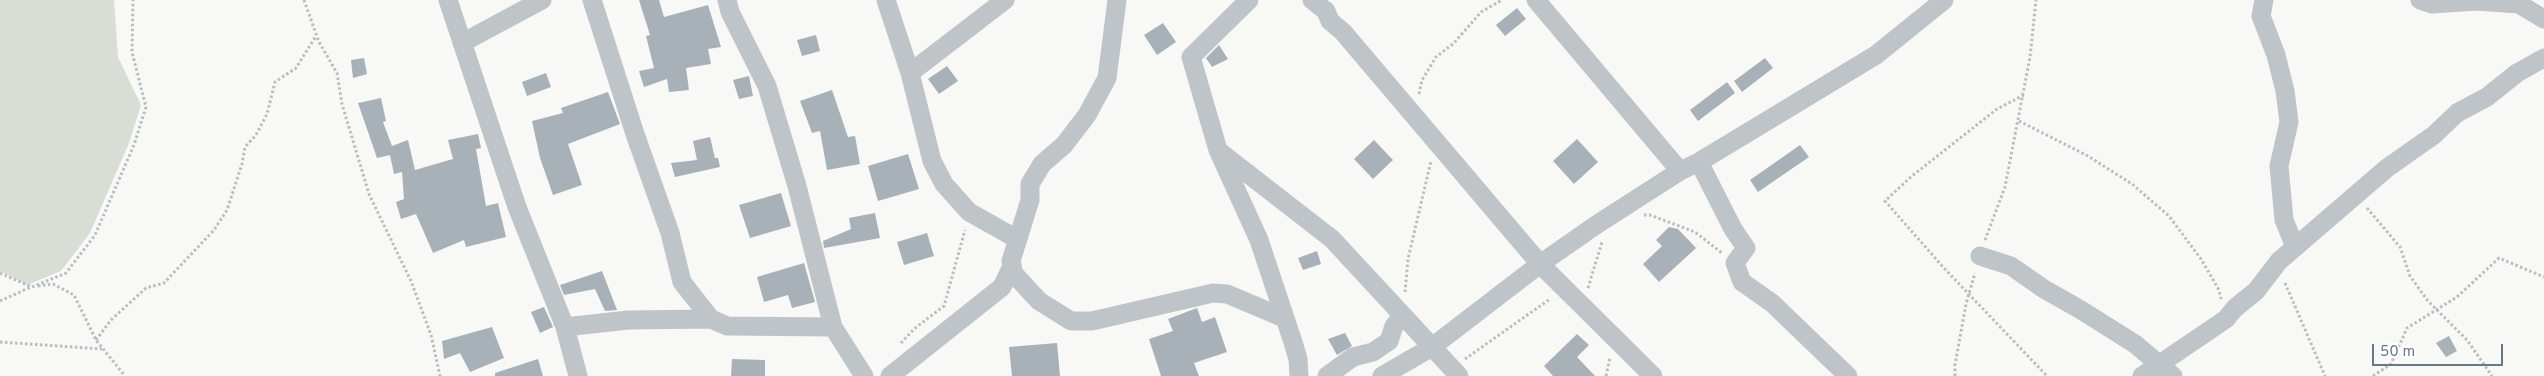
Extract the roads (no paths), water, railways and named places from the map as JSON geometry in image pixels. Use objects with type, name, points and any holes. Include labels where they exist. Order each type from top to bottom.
[{"type":"street","points":[[448,0],[517,207],[565,327],[578,376]]},
{"type":"street","points":[[462,43],[542,0]]},
{"type":"street","points":[[592,0],[635,134],[670,234],[682,282],[711,320]]},
{"type":"street","points":[[727,0],[730,12],[768,86],[797,186],[833,327],[864,376]]},
{"type":"street","points":[[886,0],[910,73],[935,168],[944,184],[969,212],[1017,239]]},
{"type":"street","points":[[910,73],[1005,0]]},
{"type":"street","points":[[1117,0],[1107,78],[1087,114],[1064,145],[1042,164],[1030,184],[1030,200],[1010,262],[1011,268],[1018,280],[1039,301],[1071,321],[1092,322],[1213,293],[1227,294],[1284,318]]},
{"type":"street","points":[[1249,0],[1191,57],[1218,150],[1259,240],[1298,359],[1298,376]]},
{"type":"street","points":[[1312,0],[1326,12],[1330,21],[1343,32],[1540,264],[1653,376]]},
{"type":"street","points":[[1536,0],[1680,170]]},
{"type":"street","points":[[1382,376],[1432,347],[1540,264],[1609,216],[1680,170],[1699,162],[1876,55],[1944,0]]},
{"type":"street","points":[[2264,0],[2261,16],[2276,55],[2285,91],[2288,122],[2279,166],[2284,220],[2295,247]]},
{"type":"street","points":[[2420,0],[2432,4],[2477,1],[2518,2],[2544,19]]},
{"type":"street","points":[[2142,376],[2165,370],[2226,319],[2235,308],[2256,291],[2275,265],[2387,168],[2434,135],[2457,113],[2487,97],[2517,73],[2544,58]]},
{"type":"street","points":[[1218,150],[1332,239],[1456,372]]},
{"type":"street","points":[[1699,162],[1733,229],[1746,248],[1735,264],[1742,282],[1772,303],[1848,376]]},
{"type":"street","points":[[1980,256],[2011,266],[2044,289],[2135,344],[2165,370]]},
{"type":"street","points":[[890,376],[1002,287],[1011,268]]},
{"type":"street","points":[[1327,376],[1353,357],[1373,352],[1389,341],[1394,326],[1403,315]]},
{"type":"street","points":[[565,327],[628,320],[711,320],[727,326],[833,327]]}]
